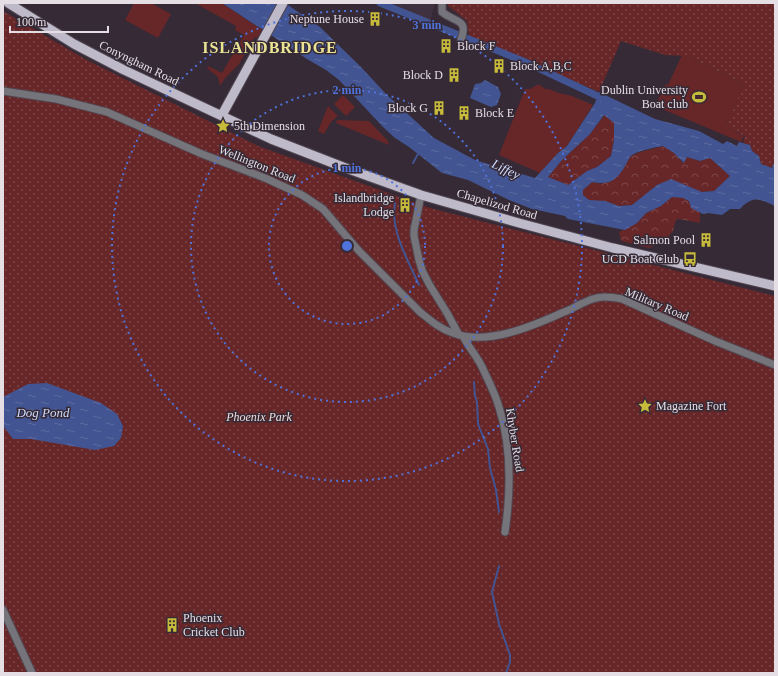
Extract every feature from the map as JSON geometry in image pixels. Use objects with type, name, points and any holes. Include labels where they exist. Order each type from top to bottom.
[{"type":"main road","name":"Conyngham Road","points":[[8,3],[74,44],[118,67],[222,115]]},
{"type":"main road","points":[[222,115],[283,3]]},
{"type":"main road","name":"Chapelizod Road","points":[[222,115],[279,142],[421,195],[519,224],[775,286]]},
{"type":"street","points":[[442,3],[442,12],[461,22],[464,28],[461,40]]},
{"type":"street","name":"Wellington Road","points":[[3,91],[56,99],[106,112],[202,154],[265,178],[302,195],[323,209],[359,251],[420,312],[440,327],[461,335]]},
{"type":"street","name":"Khyber Road","points":[[421,195],[415,223],[414,236],[422,270],[461,335],[480,363],[499,406],[504,427],[510,483],[509,505],[504,532]]},
{"type":"street","name":"Military Road","points":[[461,335],[489,336],[508,333],[564,312],[585,302],[605,296],[622,299],[715,341],[775,365]]},
{"type":"street","points":[[3,610],[32,673]]},
{"type":"shaded area","points":[[382,3],[435,3],[429,25],[411,18]]},
{"type":"green space","points":[[134,3],[151,3],[171,14],[158,38],[125,20]]},
{"type":"green space","points":[[195,3],[222,3],[262,30],[258,37],[254,38],[239,64],[226,77],[220,86],[218,77],[207,68],[208,66],[222,73],[244,35],[235,30],[236,26]]},
{"type":"green space","points":[[447,3],[775,3],[775,165],[773,164],[772,168],[761,164],[759,156],[752,151],[750,145],[743,143],[745,136],[726,127],[744,84],[687,56],[665,55],[621,41],[599,92],[469,36],[467,21],[448,6]]},
{"type":"green space","name":"Phoenix Park","points":[[3,11],[85,59],[258,146],[430,208],[775,296],[775,673],[3,673]]},
{"type":"green space","name":"Dublin University Boat club","points":[[682,55],[687,56],[744,84],[726,127],[744,136],[741,142],[655,106],[666,84],[668,85]]},
{"type":"green space","points":[[540,85],[545,89],[572,96],[593,105],[567,146],[558,153],[540,173],[499,155],[525,89],[530,89]]},
{"type":"green space","points":[[343,95],[355,107],[346,116],[334,104]]},
{"type":"green space","points":[[328,106],[338,116],[331,122],[324,134],[318,131]]},
{"type":"green space","points":[[605,115],[614,123],[614,140],[611,156],[597,167],[587,171],[568,185],[548,177],[562,160],[590,134]]},
{"type":"green space","points":[[337,120],[369,121],[388,141],[389,145],[336,123]]},
{"type":"green space","points":[[663,146],[674,153],[683,163],[687,157],[700,161],[710,158],[730,176],[714,191],[702,192],[671,180],[657,185],[632,205],[619,206],[605,201],[589,201],[583,195],[583,190],[592,182],[602,184],[621,172],[631,156]]},
{"type":"green space","points":[[672,197],[683,198],[689,201],[692,208],[700,212],[700,223],[679,219],[676,220],[673,231],[665,240],[649,248],[621,241],[619,232],[637,223],[646,213],[661,206]]},
{"type":"water","points":[[222,3],[285,3],[320,27],[387,95],[434,138],[475,160],[535,178],[558,153],[567,146],[595,103],[599,92],[655,119],[699,131],[723,144],[727,141],[737,146],[739,142],[750,145],[752,151],[759,156],[761,164],[772,168],[773,164],[775,165],[775,206],[761,200],[753,200],[740,209],[730,209],[722,215],[708,213],[703,214],[691,208],[689,201],[683,198],[672,197],[661,206],[646,213],[637,223],[625,230],[568,219],[565,216],[532,209],[509,200],[468,180],[442,173],[395,138],[339,80],[326,70]],"holes":[[[604,115],[614,123],[614,140],[611,156],[597,167],[587,171],[568,185],[548,177],[562,160],[590,134]],[[663,146],[674,153],[684,163],[687,157],[700,161],[710,158],[730,176],[714,191],[702,192],[671,179],[657,185],[632,205],[619,206],[605,201],[589,200],[583,195],[583,190],[592,182],[607,183],[617,177],[630,157],[633,155]]]},
{"type":"water","points":[[485,80],[498,87],[501,94],[497,105],[491,107],[470,98],[475,84],[481,83]]},
{"type":"water","name":"Dog Pond","points":[[47,383],[101,403],[117,414],[123,426],[121,438],[114,446],[95,450],[31,439],[13,439],[4,427],[3,397],[28,384]]},
{"type":"waterway","points":[[380,3],[523,61],[606,100]]},
{"type":"waterway","points":[[413,163],[418,154]]},
{"type":"waterway","points":[[395,203],[394,214],[397,235],[419,285]]},
{"type":"waterway","points":[[474,382],[478,424],[488,449],[490,468],[496,490],[499,512]]},
{"type":"waterway","points":[[499,566],[492,592],[499,624],[510,655],[510,662],[506,673]]},
{"type":"place","name":"Neptune House","points":[[375,19]]},
{"type":"place","name":"Block F","points":[[446,46]]},
{"type":"place","name":"Block A,B,C","points":[[499,66]]},
{"type":"place","name":"Block D","points":[[454,75]]},
{"type":"place","name":"Dublin University Boat club","points":[[699,97]]},
{"type":"place","name":"Block G","points":[[439,108]]},
{"type":"place","name":"Block E","points":[[464,113]]},
{"type":"place","name":"5th Dimension","points":[[223,126]]},
{"type":"place","name":"Islandbridge Lodge","points":[[405,205]]},
{"type":"place","name":"Salmon Pool","points":[[706,240]]},
{"type":"place","name":"UCD Boat Club","points":[[690,259]]},
{"type":"place","name":"Magazine Fort","points":[[645,406]]},
{"type":"place","name":"Phoenix Cricket Club","points":[[172,625]]},
{"type":"district","name":"ISLANDBRIDGE","points":[[270,47]]},
{"type":"water label","name":"Liffey","points":[[506,169]]}]
